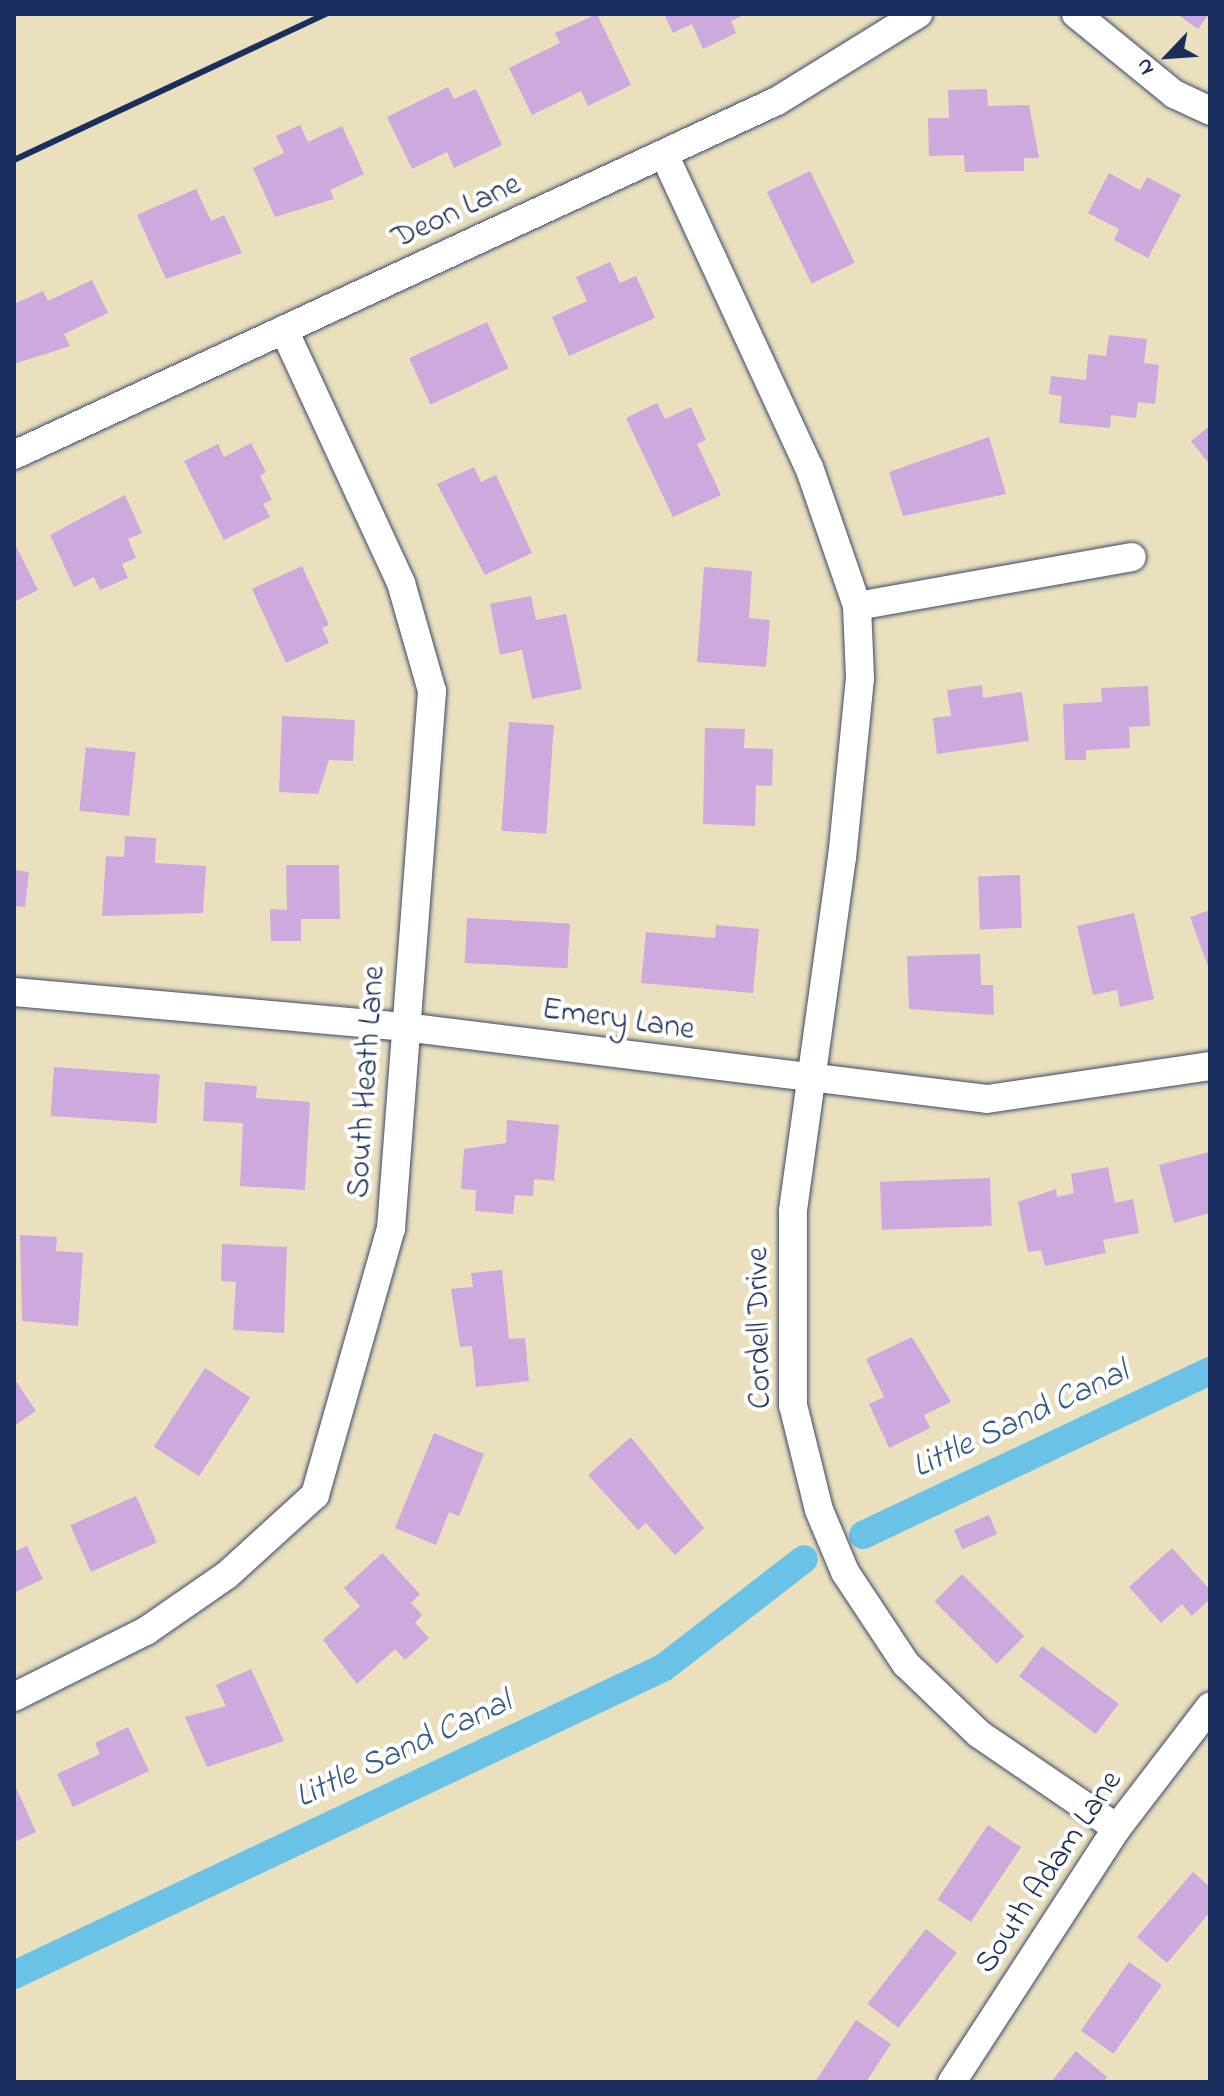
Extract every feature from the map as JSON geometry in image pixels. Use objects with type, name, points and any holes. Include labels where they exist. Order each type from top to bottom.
[{"type":"street","name":"Deon Lane","points":[[14,455],[665,156],[777,101],[918,14]]},
{"type":"street","points":[[1076,14],[1174,94],[1210,111]]},
{"type":"street","name":"Cordell Drive","points":[[665,156],[809,467],[857,606],[860,678],[812,1082],[793,1212],[793,1405],[819,1510],[845,1572],[906,1664],[979,1734],[1117,1828]]},
{"type":"street","name":"South Heath Lane","points":[[14,1697],[157,1623],[227,1575],[315,1495],[391,1229],[432,691],[401,583],[284,330]]},
{"type":"street","points":[[857,606],[1132,557]]},
{"type":"street","name":"Emery Lane","points":[[14,992],[404,1027],[812,1082],[987,1099],[1210,1066]]},
{"type":"street","name":"South Adam Lane","points":[[952,2082],[1117,1828],[1210,1707]]},
{"type":"building","points":[[597,14],[631,85],[588,106],[581,91],[532,115],[509,68],[560,43],[555,33]]},
{"type":"building","points":[[664,14],[746,14],[731,21],[736,33],[703,49],[692,24],[673,33]]},
{"type":"building","points":[[1177,14],[1209,14],[1198,29]]},
{"type":"building","points":[[448,87],[454,99],[476,89],[502,145],[454,168],[447,152],[412,169],[387,117]]},
{"type":"building","points":[[987,89],[988,106],[1029,105],[1039,158],[1024,158],[1024,171],[965,172],[964,155],[929,156],[928,118],[949,118],[948,90]]},
{"type":"building","points":[[300,125],[308,142],[342,126],[364,174],[330,190],[334,199],[275,217],[253,168],[284,153],[276,136]]},
{"type":"building","points":[[810,171],[855,263],[812,284],[767,192]]},
{"type":"building","points":[[1109,173],[1140,190],[1147,177],[1181,195],[1148,258],[1114,240],[1119,229],[1088,213]]},
{"type":"building","points":[[196,189],[211,221],[224,215],[242,253],[166,279],[137,215]]},
{"type":"building","points":[[610,262],[620,283],[636,276],[655,318],[569,356],[552,317],[587,301],[576,277]]},
{"type":"building","points":[[92,280],[108,313],[64,334],[70,346],[14,364],[14,304],[43,291],[48,301]]},
{"type":"building","points":[[487,322],[509,368],[431,405],[409,358]]},
{"type":"building","points":[[1109,335],[1147,339],[1144,363],[1159,365],[1155,404],[1138,402],[1136,418],[1111,415],[1110,428],[1059,423],[1062,396],[1049,394],[1051,376],[1086,380],[1088,354],[1106,356]]},
{"type":"building","points":[[657,403],[665,419],[691,407],[706,440],[697,444],[721,495],[673,517],[626,418]]},
{"type":"building","points":[[1210,426],[1210,465],[1191,441]]},
{"type":"building","points":[[989,437],[1006,494],[903,516],[889,472]]},
{"type":"building","points":[[251,443],[266,472],[260,476],[272,500],[263,504],[270,517],[224,540],[184,461],[218,444],[224,457]]},
{"type":"building","points":[[474,467],[481,482],[496,475],[532,553],[485,575],[437,484]]},
{"type":"building","points":[[125,495],[142,533],[128,539],[136,558],[122,564],[128,578],[100,590],[94,577],[74,587],[50,535]]},
{"type":"building","points":[[14,542],[38,590],[14,602]]},
{"type":"building","points":[[302,566],[329,625],[322,628],[329,643],[286,663],[252,589]]},
{"type":"building","points":[[704,567],[752,571],[749,618],[770,620],[766,667],[697,662]]},
{"type":"building","points":[[531,596],[536,620],[566,614],[582,689],[532,699],[522,650],[500,655],[490,604]]},
{"type":"building","points":[[982,685],[983,698],[1022,692],[1029,741],[937,754],[933,718],[951,716],[947,690]]},
{"type":"building","points":[[1148,686],[1150,726],[1129,727],[1130,748],[1086,750],[1086,760],[1065,760],[1063,704],[1102,702],[1101,688]]},
{"type":"building","points":[[282,716],[355,720],[353,761],[329,760],[318,794],[279,792]]},
{"type":"building","points":[[509,722],[554,725],[546,834],[501,831]]},
{"type":"building","points":[[705,728],[745,729],[744,748],[773,749],[772,786],[756,785],[755,826],[703,824]]},
{"type":"building","points":[[86,747],[136,752],[129,816],[79,811]]},
{"type":"building","points":[[125,836],[156,838],[155,863],[206,866],[203,913],[102,916],[106,856],[124,857]]},
{"type":"building","points":[[286,865],[339,865],[340,919],[301,919],[301,941],[271,941],[270,909],[287,910]]},
{"type":"building","points":[[14,870],[29,872],[25,907],[14,906]]},
{"type":"building","points":[[1020,875],[1022,928],[980,929],[978,876]]},
{"type":"building","points":[[1210,910],[1210,972],[1190,917]]},
{"type":"building","points":[[1134,913],[1154,999],[1120,1007],[1117,990],[1093,995],[1077,926]]},
{"type":"building","points":[[467,918],[570,923],[568,968],[465,963]]},
{"type":"building","points":[[716,925],[759,929],[753,993],[641,983],[646,932],[715,938]]},
{"type":"building","points":[[980,954],[981,985],[993,985],[994,1015],[909,1009],[907,956]]},
{"type":"building","points":[[54,1067],[160,1074],[156,1123],[51,1116]]},
{"type":"building","points":[[205,1082],[257,1086],[256,1098],[310,1102],[305,1190],[240,1186],[243,1123],[203,1121]]},
{"type":"building","points":[[507,1120],[559,1125],[554,1181],[534,1179],[533,1196],[515,1195],[513,1214],[475,1211],[476,1190],[461,1189],[464,1149],[506,1143]]},
{"type":"building","points":[[1209,1152],[1210,1213],[1174,1223],[1159,1165]]},
{"type":"building","points":[[1108,1167],[1115,1203],[1133,1199],[1139,1233],[1103,1240],[1106,1253],[1045,1266],[1041,1250],[1028,1252],[1018,1202],[1056,1189],[1057,1197],[1074,1193],[1071,1174]]},
{"type":"building","points":[[990,1178],[992,1226],[882,1230],[880,1182]]},
{"type":"building","points":[[20,1235],[57,1237],[56,1251],[83,1253],[78,1326],[22,1321]]},
{"type":"building","points":[[222,1244],[287,1247],[284,1333],[233,1330],[236,1282],[221,1281]]},
{"type":"building","points":[[502,1270],[509,1339],[525,1338],[529,1381],[476,1387],[472,1346],[460,1347],[451,1289],[473,1287],[471,1273]]},
{"type":"building","points":[[912,1337],[951,1402],[924,1415],[930,1428],[889,1448],[869,1404],[884,1397],[866,1359]]},
{"type":"building","points":[[205,1368],[250,1397],[199,1476],[154,1447]]},
{"type":"building","points":[[14,1378],[36,1411],[14,1426]]},
{"type":"building","points":[[434,1433],[484,1454],[459,1516],[449,1512],[436,1545],[395,1528]]},
{"type":"building","points":[[631,1437],[704,1528],[675,1555],[646,1523],[638,1530],[588,1475]]},
{"type":"building","points":[[136,1496],[157,1543],[91,1572],[70,1525]]},
{"type":"building","points":[[989,1515],[997,1534],[962,1549],[954,1530]]},
{"type":"building","points":[[27,1546],[43,1579],[14,1593],[14,1552]]},
{"type":"building","points":[[1172,1548],[1210,1590],[1210,1599],[1192,1616],[1182,1604],[1161,1623],[1129,1587]]},
{"type":"building","points":[[382,1553],[420,1594],[411,1603],[422,1615],[415,1623],[429,1638],[405,1660],[395,1649],[357,1684],[323,1640],[360,1606],[344,1588]]},
{"type":"building","points":[[962,1574],[1024,1636],[997,1664],[934,1602]]},
{"type":"building","points":[[1042,1646],[1119,1704],[1096,1734],[1019,1676]]},
{"type":"building","points":[[251,1669],[284,1741],[207,1767],[185,1717],[226,1706],[216,1685]]},
{"type":"building","points":[[128,1727],[149,1771],[73,1807],[57,1774],[100,1754],[95,1743]]},
{"type":"building","points":[[14,1783],[36,1832],[14,1842]]},
{"type":"building","points":[[988,1825],[1021,1847],[971,1922],[938,1900]]},
{"type":"building","points":[[1193,1872],[1210,1887],[1210,1912],[1167,1963],[1137,1937]]},
{"type":"building","points":[[926,1929],[957,1953],[898,2028],[868,2004]]},
{"type":"building","points":[[1129,1962],[1162,1985],[1114,2054],[1081,2031]]},
{"type":"building","points":[[856,2020],[891,2044],[866,2082],[815,2082]]},
{"type":"building","points":[[1076,2051],[1107,2077],[1103,2082],[1051,2082]]},
{"type":"waterway","name":"Little Sand Canal","points":[[863,1535],[1210,1371]]},
{"type":"waterway","name":"Little Sand Canal","points":[[14,1975],[663,1668],[804,1559]]},
{"type":"railway","points":[[14,160],[326,14]]}]
